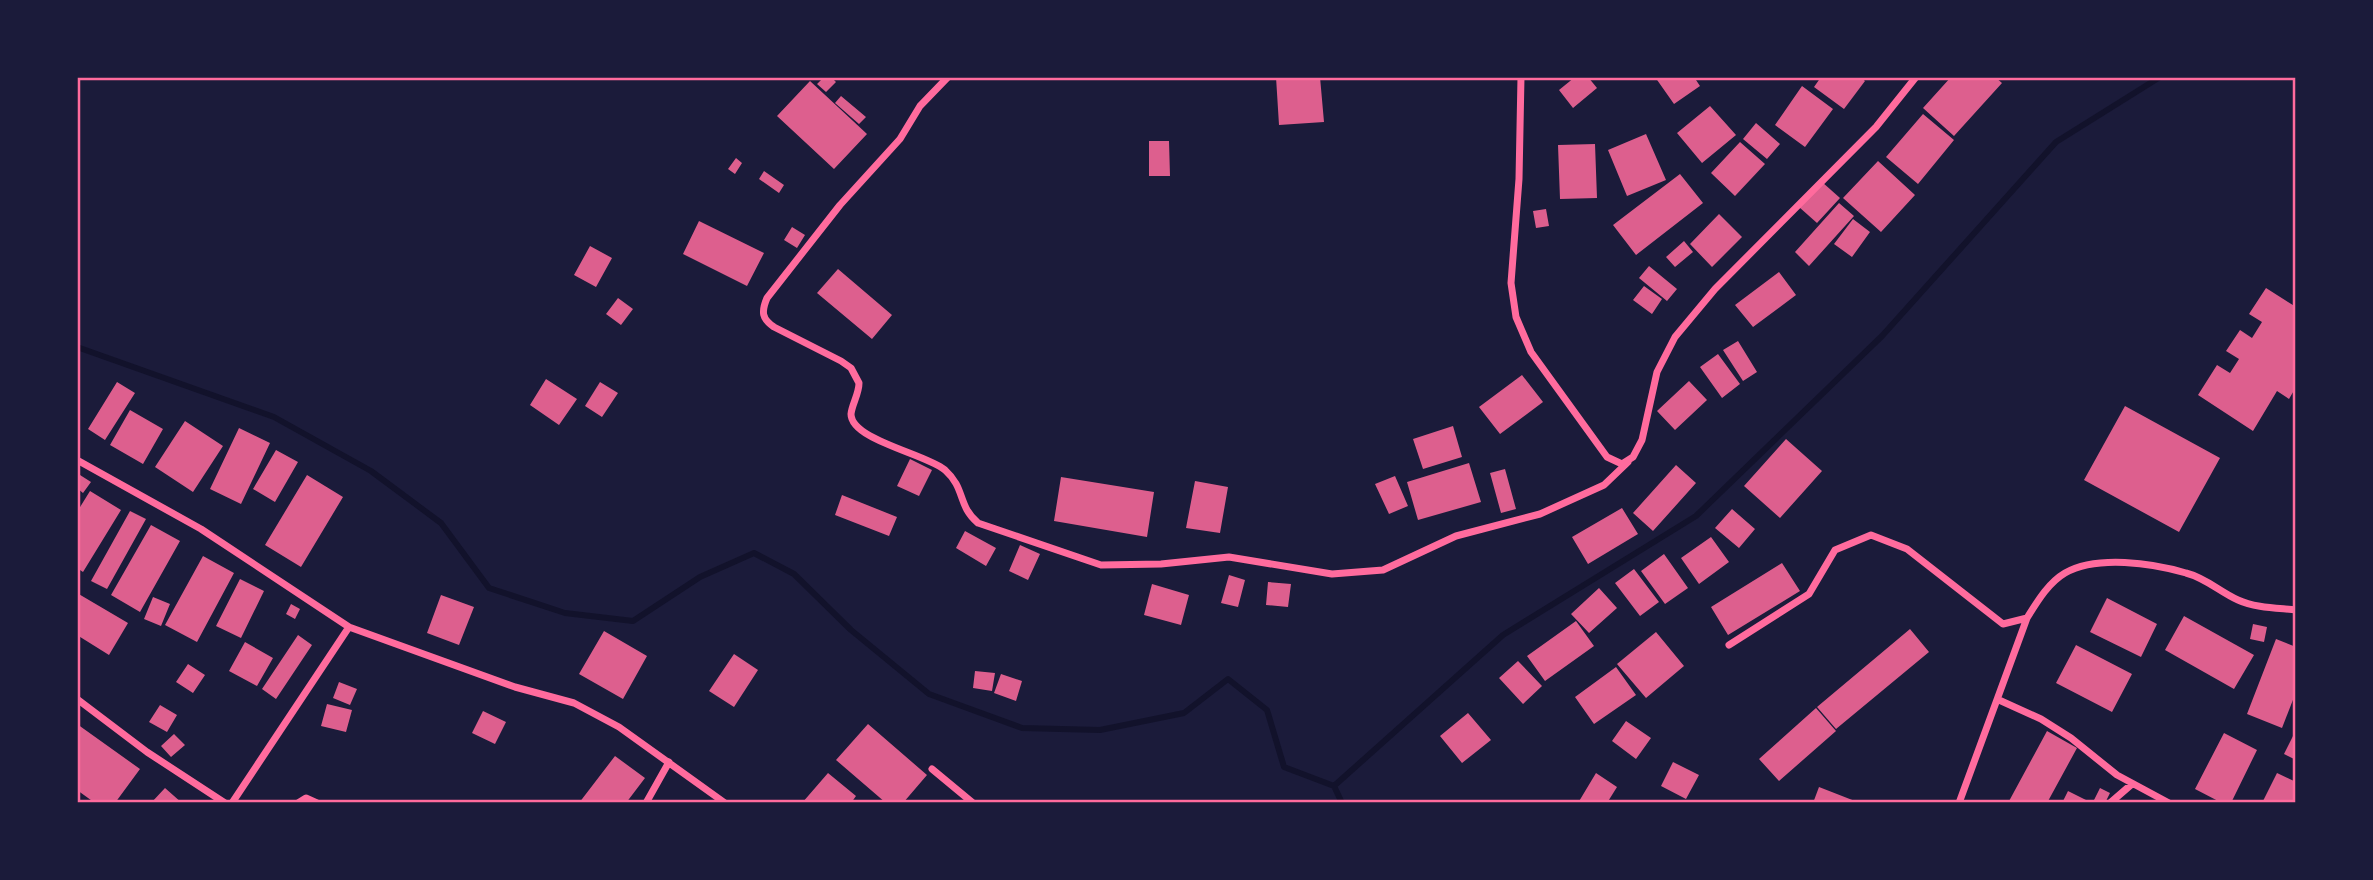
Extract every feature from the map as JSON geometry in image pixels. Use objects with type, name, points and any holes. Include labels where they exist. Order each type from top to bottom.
[{"type":"street","points":[[948,77],[920,106],[900,139],[840,205],[767,298],[763,314],[765,321],[851,368],[859,383],[851,415],[855,425],[866,436],[939,465],[955,480],[965,513],[978,523],[1101,565],[1161,564],[1229,556],[1332,574],[1383,570],[1456,536],[1550,509],[1604,485],[1628,462],[1642,440],[1657,372],[1675,337],[1715,289],[1876,127],[1916,77]]},
{"type":"street","points":[[1521,77],[1519,179],[1511,283],[1516,317],[1531,352],[1607,457],[1622,464],[1628,462]]},
{"type":"street","points":[[77,460],[201,529],[349,627],[515,687],[573,703],[619,727],[725,803]]},
{"type":"street","points":[[1729,645],[1809,594],[1835,550],[1871,535],[1907,549],[2003,624],[2027,618]]},
{"type":"street","points":[[1959,803],[2027,618],[2043,594],[2065,573],[2096,564],[2132,564],[2186,573],[2210,583],[2239,601],[2296,610]]},
{"type":"street","points":[[232,803],[349,627]]},
{"type":"street","points":[[77,699],[147,752],[225,803]]},
{"type":"street","points":[[1999,700],[2040,719],[2071,738],[2132,783],[2169,803]]},
{"type":"street","points":[[646,803],[669,762]]},
{"type":"street","points":[[932,769],[973,803]]},
{"type":"street","points":[[2110,803],[2132,783]]},
{"type":"street","points":[[298,803],[306,798],[317,803]]},
{"type":"building","points":[[824,77],[831,77],[836,82],[826,92],[817,84]]},
{"type":"building","points":[[1276,77],[1320,77],[1324,122],[1279,125]]},
{"type":"building","points":[[1575,77],[1588,77],[1597,88],[1573,108],[1559,90]]},
{"type":"building","points":[[1655,77],[1694,77],[1700,86],[1674,104]]},
{"type":"building","points":[[1821,77],[1860,77],[1865,81],[1844,109],[1814,87]]},
{"type":"building","points":[[1951,77],[1995,77],[2002,83],[1954,136],[1923,108]]},
{"type":"building","points":[[810,81],[867,134],[834,169],[777,116]]},
{"type":"building","points":[[1802,86],[1833,109],[1805,147],[1775,125]]},
{"type":"building","points":[[841,96],[866,117],[859,124],[835,103]]},
{"type":"building","points":[[1710,106],[1736,135],[1702,163],[1677,133]]},
{"type":"building","points":[[1923,114],[1954,140],[1918,184],[1886,157]]},
{"type":"building","points":[[1756,123],[1780,144],[1767,159],[1743,139]]},
{"type":"building","points":[[1646,134],[1666,180],[1627,196],[1608,150]]},
{"type":"building","points":[[1149,141],[1169,141],[1170,176],[1149,176]]},
{"type":"building","points":[[1740,142],[1765,164],[1735,196],[1711,173]]},
{"type":"building","points":[[1595,144],[1597,198],[1560,199],[1558,145]]},
{"type":"building","points":[[736,158],[742,163],[735,174],[728,169]]},
{"type":"building","points":[[1878,161],[1915,195],[1881,232],[1843,198]]},
{"type":"building","points":[[764,171],[784,185],[779,193],[759,179]]},
{"type":"building","points":[[1680,174],[1703,203],[1636,255],[1613,225]]},
{"type":"building","points":[[1822,182],[1840,198],[1817,223],[1799,207]]},
{"type":"building","points":[[1839,203],[1854,216],[1809,266],[1795,252]]},
{"type":"building","points":[[1546,209],[1549,226],[1536,228],[1533,211]]},
{"type":"building","points":[[1719,214],[1742,237],[1712,267],[1690,244]]},
{"type":"building","points":[[1853,219],[1870,232],[1852,257],[1834,244]]},
{"type":"building","points":[[699,221],[764,253],[747,286],[683,254]]},
{"type":"building","points":[[792,227],[805,235],[797,248],[784,240]]},
{"type":"building","points":[[1684,241],[1693,252],[1675,267],[1666,257]]},
{"type":"building","points":[[590,246],[612,258],[596,287],[574,275]]},
{"type":"building","points":[[1649,266],[1677,289],[1667,301],[1639,278]]},
{"type":"building","points":[[838,269],[892,315],[872,339],[817,293]]},
{"type":"building","points":[[1779,272],[1796,295],[1753,327],[1735,305]]},
{"type":"building","points":[[1644,286],[1662,299],[1652,314],[1633,300]]},
{"type":"building","points":[[2266,288],[2296,307],[2296,387],[2289,399],[2277,391],[2253,431],[2198,395],[2217,365],[2230,373],[2239,359],[2226,351],[2240,330],[2252,338],[2262,322],[2249,314]]},
{"type":"building","points":[[618,298],[633,309],[621,325],[606,314]]},
{"type":"building","points":[[1738,341],[1757,372],[1743,381],[1723,350]]},
{"type":"building","points":[[1718,354],[1740,384],[1722,398],[1700,367]]},
{"type":"building","points":[[1522,375],[1543,402],[1500,434],[1479,407]]},
{"type":"building","points":[[546,379],[577,399],[559,425],[530,405]]},
{"type":"building","points":[[1689,381],[1707,400],[1675,430],[1657,411]]},
{"type":"building","points":[[117,382],[135,393],[105,440],[88,429]]},
{"type":"building","points":[[600,382],[618,393],[602,417],[585,406]]},
{"type":"building","points":[[2125,406],[2220,458],[2179,532],[2084,480]]},
{"type":"building","points":[[130,410],[163,429],[143,464],[110,445]]},
{"type":"building","points":[[185,421],[223,446],[193,492],[155,467]]},
{"type":"building","points":[[1453,426],[1462,457],[1423,469],[1413,439]]},
{"type":"building","points":[[239,428],[270,443],[241,504],[210,489]]},
{"type":"building","points":[[1786,439],[1822,471],[1780,518],[1744,486]]},
{"type":"building","points":[[276,450],[298,462],[275,502],[253,489]]},
{"type":"building","points":[[910,459],[932,470],[919,496],[897,486]]},
{"type":"building","points":[[1469,463],[1481,502],[1418,520],[1407,482]]},
{"type":"building","points":[[1676,465],[1696,483],[1653,531],[1633,513]]},
{"type":"building","points":[[1505,469],[1516,509],[1501,513],[1490,473]]},
{"type":"building","points":[[80,475],[91,482],[83,493],[77,488]]},
{"type":"building","points":[[307,475],[343,497],[301,567],[265,545]]},
{"type":"building","points":[[1395,476],[1408,506],[1389,514],[1375,484]]},
{"type":"building","points":[[1061,477],[1154,492],[1147,537],[1054,521]]},
{"type":"building","points":[[1195,481],[1228,487],[1220,533],[1186,528]]},
{"type":"building","points":[[90,491],[121,510],[83,572],[77,568],[77,512]]},
{"type":"building","points":[[842,495],[897,517],[889,536],[835,515]]},
{"type":"building","points":[[1622,508],[1638,534],[1588,564],[1572,537]]},
{"type":"building","points":[[1732,509],[1755,529],[1739,548],[1715,528]]},
{"type":"building","points":[[130,511],[146,519],[107,589],[91,581]]},
{"type":"building","points":[[151,525],[180,541],[140,612],[111,595]]},
{"type":"building","points":[[965,531],[996,548],[986,566],[956,548]]},
{"type":"building","points":[[1711,537],[1729,562],[1699,584],[1681,558]]},
{"type":"building","points":[[1020,545],[1040,554],[1028,580],[1009,571]]},
{"type":"building","points":[[1664,554],[1688,588],[1665,604],[1641,571]]},
{"type":"building","points":[[203,556],[234,573],[197,642],[165,625]]},
{"type":"building","points":[[1782,563],[1800,591],[1728,635],[1711,607]]},
{"type":"building","points":[[1634,569],[1659,602],[1640,616],[1615,583]]},
{"type":"building","points":[[1229,575],[1245,580],[1238,607],[1221,603]]},
{"type":"building","points":[[240,579],[264,591],[241,638],[216,626]]},
{"type":"building","points":[[1268,582],[1291,584],[1288,607],[1266,605]]},
{"type":"building","points":[[1152,584],[1189,595],[1181,625],[1144,615]]},
{"type":"building","points":[[1599,588],[1617,608],[1589,633],[1571,614]]},
{"type":"building","points":[[77,593],[128,623],[109,655],[77,635]]},
{"type":"building","points":[[441,595],[474,607],[459,645],[427,633]]},
{"type":"building","points":[[153,597],[170,604],[161,626],[144,619]]},
{"type":"building","points":[[2107,598],[2157,624],[2141,657],[2090,632]]},
{"type":"building","points":[[291,604],[300,609],[295,619],[286,614]]},
{"type":"building","points":[[2184,616],[2254,655],[2234,689],[2165,650]]},
{"type":"building","points":[[1576,621],[1594,646],[1545,681],[1527,656]]},
{"type":"building","points":[[2253,624],[2267,627],[2264,642],[2250,639]]},
{"type":"building","points":[[1910,629],[1929,652],[1836,729],[1817,707]]},
{"type":"building","points":[[604,631],[647,656],[623,699],[579,674]]},
{"type":"building","points":[[1656,632],[1684,666],[1646,698],[1617,664]]},
{"type":"building","points":[[298,635],[312,645],[276,699],[262,689]]},
{"type":"building","points":[[2276,639],[2296,647],[2296,692],[2282,728],[2247,714]]},
{"type":"building","points":[[245,642],[273,658],[257,686],[229,671]]},
{"type":"building","points":[[2076,645],[2132,674],[2112,712],[2056,683]]},
{"type":"building","points":[[734,654],[758,670],[734,707],[709,691]]},
{"type":"building","points":[[1518,661],[1542,686],[1523,704],[1499,678]]},
{"type":"building","points":[[188,664],[205,675],[193,693],[176,682]]},
{"type":"building","points":[[1616,667],[1636,695],[1594,724],[1575,697]]},
{"type":"building","points":[[975,671],[995,673],[992,691],[973,688]]},
{"type":"building","points":[[1001,674],[1022,681],[1016,701],[994,693]]},
{"type":"building","points":[[339,682],[357,689],[350,705],[333,698]]},
{"type":"building","points":[[327,704],[352,710],[346,732],[321,726]]},
{"type":"building","points":[[160,705],[177,715],[167,732],[149,722]]},
{"type":"building","points":[[1816,708],[1836,731],[1779,781],[1759,759]]},
{"type":"building","points":[[483,711],[506,722],[495,744],[472,733]]},
{"type":"building","points":[[1468,713],[1491,740],[1462,763],[1440,736]]},
{"type":"building","points":[[1626,721],[1651,738],[1636,759],[1612,741]]},
{"type":"building","points":[[77,724],[140,769],[115,803],[95,803],[77,790]]},
{"type":"building","points":[[868,724],[927,775],[903,803],[886,803],[836,760]]},
{"type":"building","points":[[2296,730],[2296,760],[2284,754]]},
{"type":"building","points":[[2047,731],[2077,748],[2047,803],[2008,803]]},
{"type":"building","points":[[2224,733],[2257,750],[2231,803],[2222,803],[2195,789]]},
{"type":"building","points":[[174,734],[185,745],[171,757],[161,746]]},
{"type":"building","points":[[615,756],[645,778],[626,803],[579,803]]},
{"type":"building","points":[[1673,762],[1699,775],[1686,799],[1661,786]]},
{"type":"building","points":[[828,773],[856,796],[851,803],[802,803]]},
{"type":"building","points":[[1596,773],[1617,787],[1607,803],[1578,803]]},
{"type":"building","points":[[2277,773],[2296,782],[2296,803],[2262,803]]},
{"type":"building","points":[[1819,787],[1860,803],[1813,803]]},
{"type":"building","points":[[165,788],[182,803],[151,803]]},
{"type":"building","points":[[2100,788],[2110,793],[2105,803],[2094,800]]},
{"type":"building","points":[[2068,791],[2092,803],[2062,803]]},
{"type":"waterway","points":[[1334,786],[1503,635],[1696,516],[1882,336],[2056,142],[2160,77]]},
{"type":"waterway","points":[[77,347],[274,417],[371,471],[441,523],[489,588],[565,613],[633,621],[700,577],[754,553],[794,574],[851,630],[929,694],[1022,728],[1100,730],[1184,713],[1228,679],[1267,710],[1284,767],[1334,786],[1342,803]]}]
